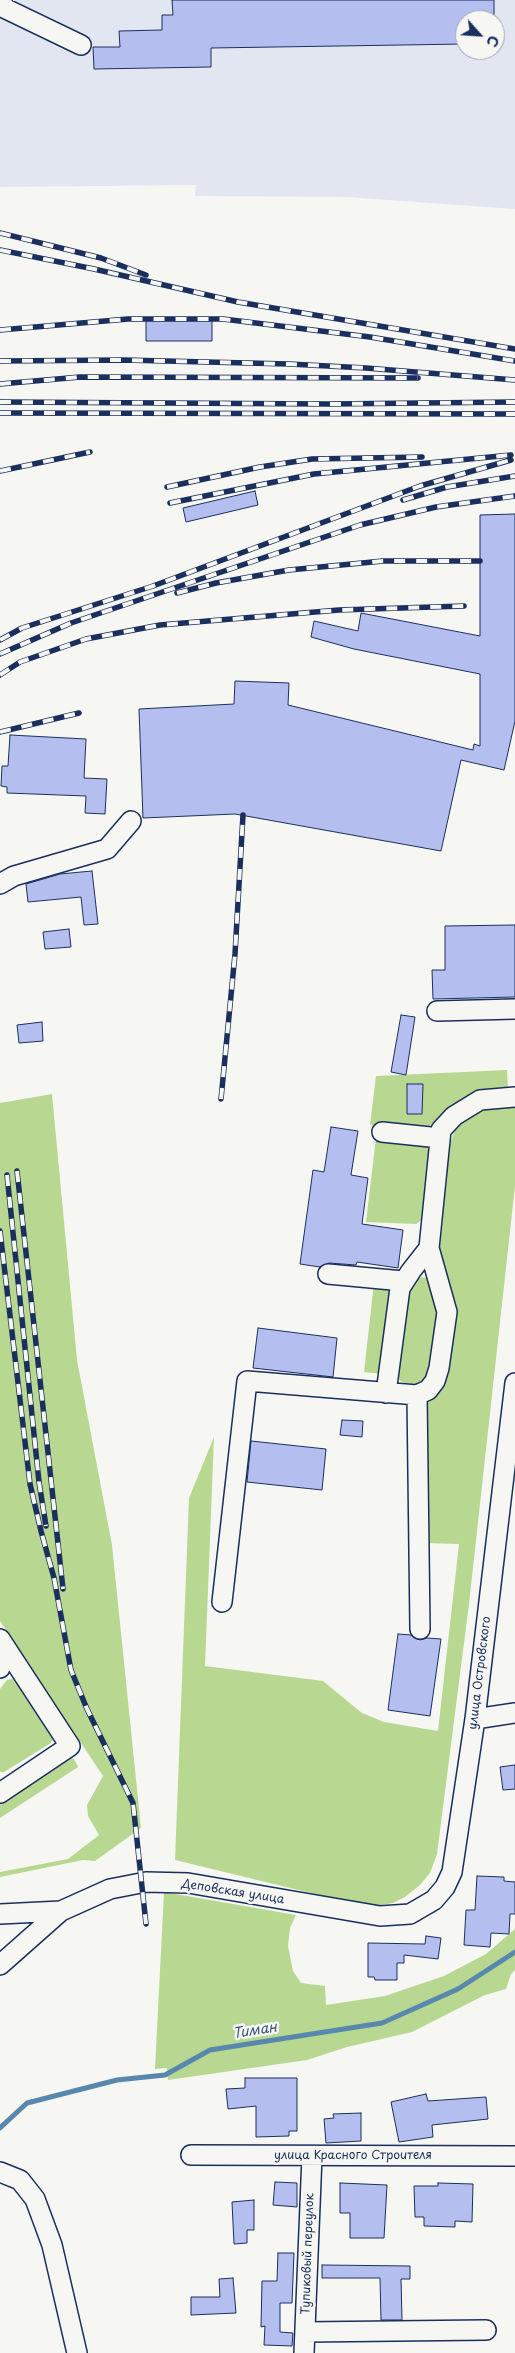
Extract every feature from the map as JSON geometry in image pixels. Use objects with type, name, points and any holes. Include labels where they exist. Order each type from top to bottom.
[{"type":"street","points":[[2,0],[2,7],[81,45]]},
{"type":"street","points":[[0,884],[14,876],[107,849],[131,821]]},
{"type":"street","points":[[437,1011],[515,1009]]},
{"type":"street","points":[[222,1602],[247,1381],[417,1396],[428,1390],[435,1381],[447,1312],[429,1248],[441,1130],[454,1116],[480,1100],[515,1097]]},
{"type":"street","points":[[382,1132],[440,1138]]},
{"type":"street","points":[[386,1393],[403,1282],[429,1248]]},
{"type":"street","points":[[328,1274],[403,1282]]},
{"type":"street","name":"улица Островского","points":[[380,1916],[410,1914],[423,1908],[434,1900],[445,1887],[452,1872],[475,1719],[515,1383]]},
{"type":"street","points":[[417,1396],[420,1629]]},
{"type":"street","points":[[0,1668],[3,1644]]},
{"type":"street","points":[[0,1793],[70,1746],[3,1644]]},
{"type":"street","points":[[475,1719],[515,1713]]},
{"type":"street","name":"Деповская улица","points":[[0,1914],[60,1911],[110,1888],[158,1882],[188,1883],[380,1916]]},
{"type":"street","points":[[0,1965],[60,1911]]},
{"type":"street","name":"улица Красного Строителя","points":[[191,2155],[515,2156]]},
{"type":"street","name":"Тупиковый переулок","points":[[304,2353],[312,2156]]},
{"type":"street","points":[[0,2172],[20,2180],[35,2199],[52,2245],[77,2353]]},
{"type":"street","points":[[305,2332],[486,2330]]},
{"type":"shaded area","points":[[0,0],[515,0],[515,209],[347,197],[195,196],[196,185],[0,187]]},
{"type":"green space","points":[[507,1070],[508,1092],[434,1130],[426,1131],[370,1125],[376,1076]]},
{"type":"green space","points":[[52,1094],[77,1360],[112,1545],[141,1828],[95,1861],[83,1860],[0,1877],[0,1872],[68,1859],[99,1835],[88,1816],[87,1805],[103,1776],[0,1621],[0,1103]]},
{"type":"green space","points":[[488,1106],[515,1106],[515,1186],[469,1604],[437,1854],[430,1873],[420,1885],[405,1897],[393,1903],[373,1906],[356,1904],[175,1860],[189,1498],[214,1437],[205,1666],[323,1681],[362,1713],[384,1722],[438,1731],[459,1544],[425,1543],[425,1401],[437,1394],[444,1385],[454,1309],[439,1251],[449,1146],[456,1127],[464,1118]]},
{"type":"green space","points":[[376,1138],[431,1146],[423,1219],[416,1224],[366,1222]]},
{"type":"green space","points":[[414,1277],[430,1278],[439,1314],[432,1367],[427,1378],[421,1384],[410,1385],[400,1381],[395,1372],[404,1296]]},
{"type":"green space","points":[[374,1283],[392,1286],[382,1374],[364,1372]]},
{"type":"green space","points":[[7,1680],[17,1681],[55,1736],[51,1743],[4,1772],[0,1772],[0,1689]]},
{"type":"green space","points":[[68,1756],[74,1759],[78,1767],[0,1818],[0,1799]]},
{"type":"green space","points":[[164,1892],[296,1915],[290,1928],[288,1946],[293,1971],[301,1983],[325,1986],[326,2005],[385,1996],[444,1976],[486,1954],[515,1929],[515,1970],[511,1974],[506,1989],[485,1995],[412,2032],[347,2047],[307,2060],[168,2080],[167,2068],[155,2069]]},
{"type":"building","points":[[172,0],[494,0],[494,10],[455,10],[455,44],[211,48],[211,67],[94,69],[93,47],[120,47],[119,31],[162,30],[162,15],[173,15]]},
{"type":"building","points":[[146,320],[212,320],[212,341],[146,341]]},
{"type":"building","points":[[255,491],[258,505],[186,522],[183,508]]},
{"type":"building","points":[[515,514],[515,721],[504,770],[461,760],[441,851],[235,814],[143,818],[139,709],[234,704],[235,681],[289,683],[288,705],[473,750],[474,744],[480,746],[480,674],[354,649],[311,637],[314,621],[358,631],[361,613],[480,636],[480,515]]},
{"type":"building","points":[[10,735],[86,739],[84,778],[107,779],[105,814],[85,813],[86,796],[7,793],[7,787],[1,786],[2,766],[8,766]]},
{"type":"building","points":[[92,871],[98,924],[84,925],[81,897],[28,902],[26,884],[60,874]]},
{"type":"building","points":[[515,925],[515,997],[433,999],[432,970],[445,970],[445,926]]},
{"type":"building","points":[[69,929],[71,947],[45,949],[43,932]]},
{"type":"building","points":[[401,1015],[415,1017],[406,1075],[391,1072]]},
{"type":"building","points":[[42,1022],[43,1041],[19,1043],[17,1025]]},
{"type":"building","points":[[407,1084],[423,1084],[422,1114],[407,1114]]},
{"type":"building","points":[[331,1127],[358,1131],[351,1175],[368,1178],[362,1224],[403,1230],[398,1268],[357,1262],[356,1265],[329,1263],[320,1267],[300,1264],[313,1170],[324,1172]]},
{"type":"building","points":[[258,1328],[337,1338],[333,1377],[253,1368]]},
{"type":"building","points":[[342,1420],[363,1421],[362,1437],[340,1435]]},
{"type":"building","points":[[251,1441],[326,1449],[322,1490],[247,1482]]},
{"type":"building","points":[[398,1634],[411,1635],[420,1640],[427,1638],[441,1639],[430,1716],[388,1710]]},
{"type":"building","points":[[515,1765],[515,1789],[503,1790],[500,1767]]},
{"type":"building","points":[[477,1876],[504,1877],[504,1881],[515,1882],[515,1914],[510,1914],[509,1934],[491,1933],[490,1947],[464,1945],[466,1910],[475,1910]]},
{"type":"building","points":[[426,1936],[441,1938],[438,1959],[404,1955],[404,1963],[397,1963],[397,1980],[375,1980],[374,1977],[368,1977],[368,1943],[425,1944]]},
{"type":"building","points":[[245,2078],[297,2078],[297,2131],[289,2131],[289,2136],[256,2137],[256,2106],[228,2109],[226,2089],[245,2088]]},
{"type":"building","points":[[426,2094],[428,2101],[486,2097],[488,2119],[432,2125],[433,2137],[399,2142],[391,2102]]},
{"type":"building","points":[[361,2113],[361,2141],[326,2143],[324,2119],[334,2118],[333,2114]]},
{"type":"building","points":[[275,2182],[297,2183],[297,2207],[273,2205]]},
{"type":"building","points":[[340,2183],[387,2185],[384,2238],[350,2238],[350,2213],[340,2213]]},
{"type":"building","points":[[438,2183],[473,2184],[472,2222],[455,2221],[455,2227],[424,2226],[424,2217],[415,2217],[414,2186],[438,2186]]},
{"type":"building","points":[[254,2200],[254,2230],[247,2230],[247,2243],[234,2244],[232,2202]]},
{"type":"building","points":[[278,2253],[294,2253],[292,2303],[280,2303],[280,2332],[293,2333],[292,2346],[264,2345],[265,2326],[261,2327],[262,2281],[277,2281]]},
{"type":"building","points":[[322,2265],[410,2266],[410,2279],[401,2279],[402,2320],[381,2320],[380,2278],[322,2278]]},
{"type":"building","points":[[233,2278],[236,2313],[191,2315],[191,2297],[220,2297],[219,2279]]},
{"type":"waterway","name":"Тиман","points":[[0,2128],[27,2103],[117,2080],[165,2075],[210,2050],[382,2023],[458,1989],[515,1952]]},
{"type":"railway","points":[[0,233],[101,258],[146,275]]},
{"type":"railway","points":[[0,250],[94,269],[238,302],[515,349]]},
{"type":"railway","points":[[0,330],[128,319],[223,319],[370,337],[515,361]]},
{"type":"railway","points":[[0,361],[124,360],[289,364],[515,380]]},
{"type":"railway","points":[[0,384],[80,377],[418,378]]},
{"type":"railway","points":[[0,402],[330,404],[515,402]]},
{"type":"railway","points":[[0,413],[515,414]]},
{"type":"railway","points":[[0,471],[90,452]]},
{"type":"railway","points":[[170,503],[314,474],[511,455]]},
{"type":"railway","points":[[167,487],[260,467],[312,459],[422,457]]},
{"type":"railway","points":[[0,640],[22,628],[153,586],[420,486],[511,460]]},
{"type":"railway","points":[[403,500],[447,487],[515,476]]},
{"type":"railway","points":[[0,654],[71,623],[360,525],[436,507],[515,496]]},
{"type":"railway","points":[[177,593],[216,583],[289,570],[383,561],[480,561]]},
{"type":"railway","points":[[0,675],[20,662],[86,639],[160,625],[339,610],[464,606]]},
{"type":"railway","points":[[0,732],[79,713]]},
{"type":"railway","points":[[221,1099],[235,954],[243,815]]},
{"type":"railway","points":[[17,1171],[63,1589]]},
{"type":"railway","points":[[7,1175],[39,1482],[46,1526]]},
{"type":"railway","points":[[0,1231],[30,1484],[54,1578],[71,1670],[87,1709],[133,1803],[146,1924]]}]
